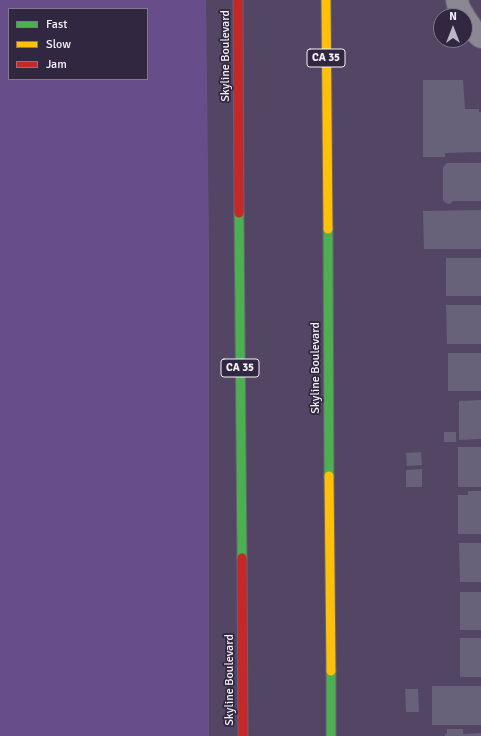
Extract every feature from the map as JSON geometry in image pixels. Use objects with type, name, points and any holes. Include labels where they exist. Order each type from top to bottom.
[{"type":"main road","name":"Skyline Boulevard","points":[[238,0],[243,736]]},
{"type":"main road","name":"Skyline Boulevard","points":[[326,0],[331,736]]},
{"type":"main road","points":[[327,115],[336,38]]},
{"type":"street","points":[[473,30],[481,37]]},
{"type":"shaded area","points":[[0,0],[206,0],[209,244],[209,736],[0,736]]},
{"type":"building","points":[[423,80],[463,80],[465,109],[479,109],[479,112],[481,112],[481,152],[445,153],[445,157],[423,157]]},
{"type":"building","points":[[447,163],[481,163],[481,201],[453,201],[448,204],[443,201],[443,167]]},
{"type":"building","points":[[481,210],[481,249],[424,249],[423,211]]},
{"type":"building","points":[[446,258],[481,258],[481,296],[446,296]]},
{"type":"building","points":[[446,305],[481,305],[481,344],[447,344]]},
{"type":"building","points":[[448,353],[481,353],[481,391],[448,391]]},
{"type":"building","points":[[481,400],[481,439],[459,440],[459,401]]},
{"type":"building","points":[[444,432],[456,432],[456,442],[444,442]]},
{"type":"building","points":[[458,447],[481,447],[481,487],[458,487]]},
{"type":"building","points":[[421,452],[422,465],[407,466],[406,453]]},
{"type":"building","points":[[422,469],[422,487],[406,487],[406,470]]},
{"type":"building","points":[[468,491],[481,491],[481,534],[458,534],[458,495],[468,495]]},
{"type":"building","points":[[459,543],[481,543],[481,582],[460,582]]},
{"type":"building","points":[[460,592],[481,592],[481,630],[460,630]]},
{"type":"building","points":[[460,638],[481,638],[481,677],[460,677]]},
{"type":"building","points":[[432,686],[481,686],[481,725],[432,725]]},
{"type":"building","points":[[405,689],[418,689],[419,712],[406,712]]},
{"type":"building","points":[[447,729],[463,729],[463,734],[481,733],[481,736],[445,736],[445,734],[447,734]]},
{"type":"traffic: fast","points":[[239,213],[242,558]]},
{"type":"traffic: fast","points":[[328,229],[329,476]]},
{"type":"traffic: fast","points":[[331,671],[331,736]]},
{"type":"traffic: slow","points":[[326,0],[328,229]]},
{"type":"traffic: slow","points":[[329,476],[331,671]]},
{"type":"traffic: jam","points":[[238,0],[239,213]]},
{"type":"traffic: jam","points":[[242,558],[243,736]]}]
